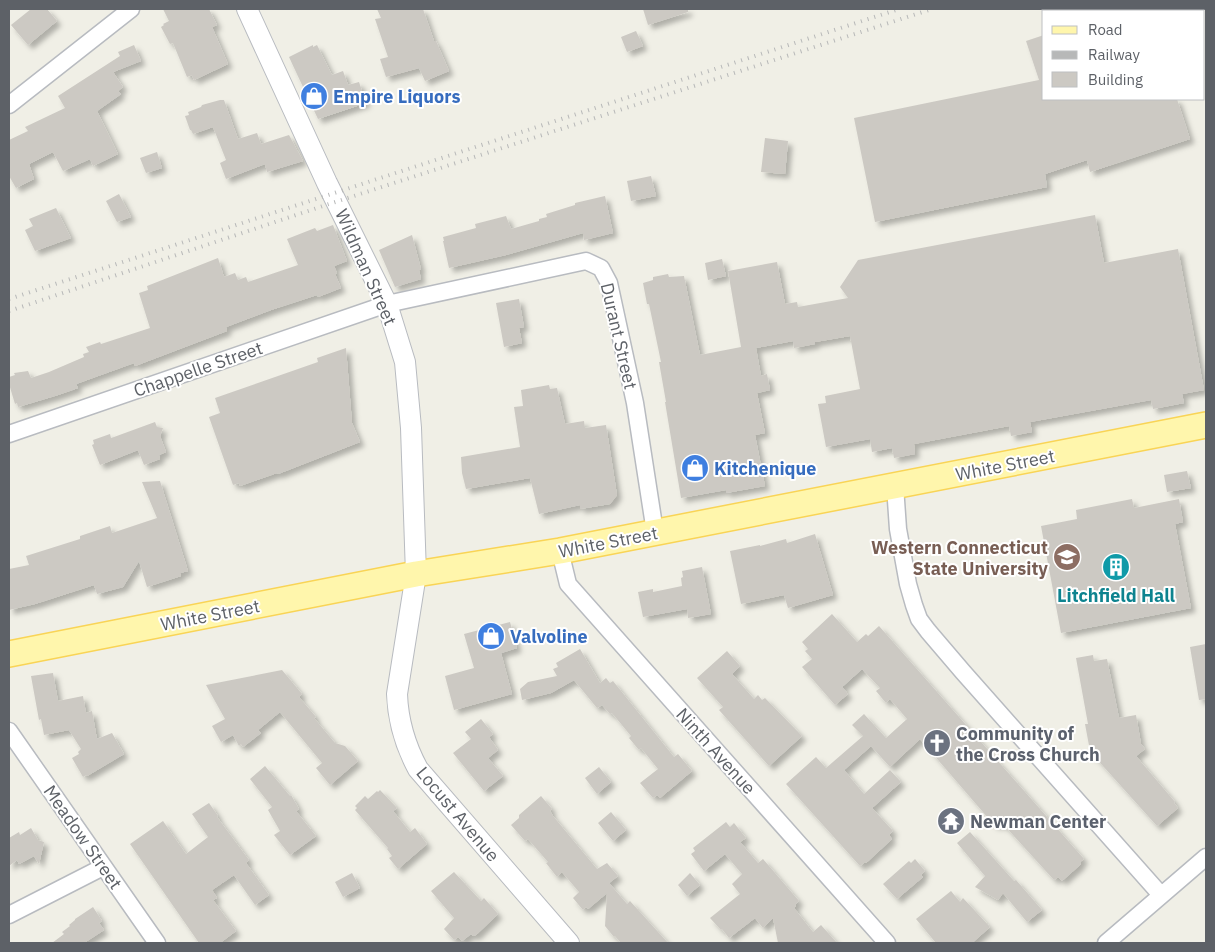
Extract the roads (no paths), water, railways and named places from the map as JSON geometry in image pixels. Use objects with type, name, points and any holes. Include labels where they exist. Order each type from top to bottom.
[{"type":"main road","name":"White Street","points":[[9,654],[416,574],[560,552],[1206,425]]},
{"type":"street","points":[[9,105],[131,9]]},
{"type":"street","name":"Wildman Street","points":[[246,9],[327,183],[387,304],[405,362],[411,428],[416,574]]},
{"type":"street","name":"Durant Street","points":[[387,304],[586,261],[601,268],[609,283],[635,403],[655,532]]},
{"type":"street","name":"Chappelle Street","points":[[9,434],[387,304]]},
{"type":"street","points":[[894,486],[908,584],[919,619],[957,665],[1161,895]]},
{"type":"street","name":"Ninth Avenue","points":[[560,552],[568,584],[887,943]]},
{"type":"street","name":"Locust Avenue","points":[[416,574],[397,694],[398,711],[409,752],[418,769],[569,943]]},
{"type":"street","name":"Meadow Street","points":[[9,731],[157,943]]},
{"type":"street","points":[[1106,943],[1206,856]]},
{"type":"street","points":[[9,915],[103,867]]},
{"type":"railway","points":[[9,299],[899,9]]},
{"type":"railway","points":[[9,311],[326,205],[932,9]]},
{"type":"place","name":"Empire Liquors","points":[[314,96]]},
{"type":"place","name":"Kitchenique","points":[[695,468]]},
{"type":"place","name":"Western Connecticut State University","points":[[1067,557]]},
{"type":"place","name":"Litchfield Hall","points":[[1116,567]]},
{"type":"place","name":"Valvoline","points":[[491,636]]},
{"type":"place","name":"Community of the Cross Church","points":[[937,743]]},
{"type":"place","name":"Newman Center","points":[[951,821]]}]
